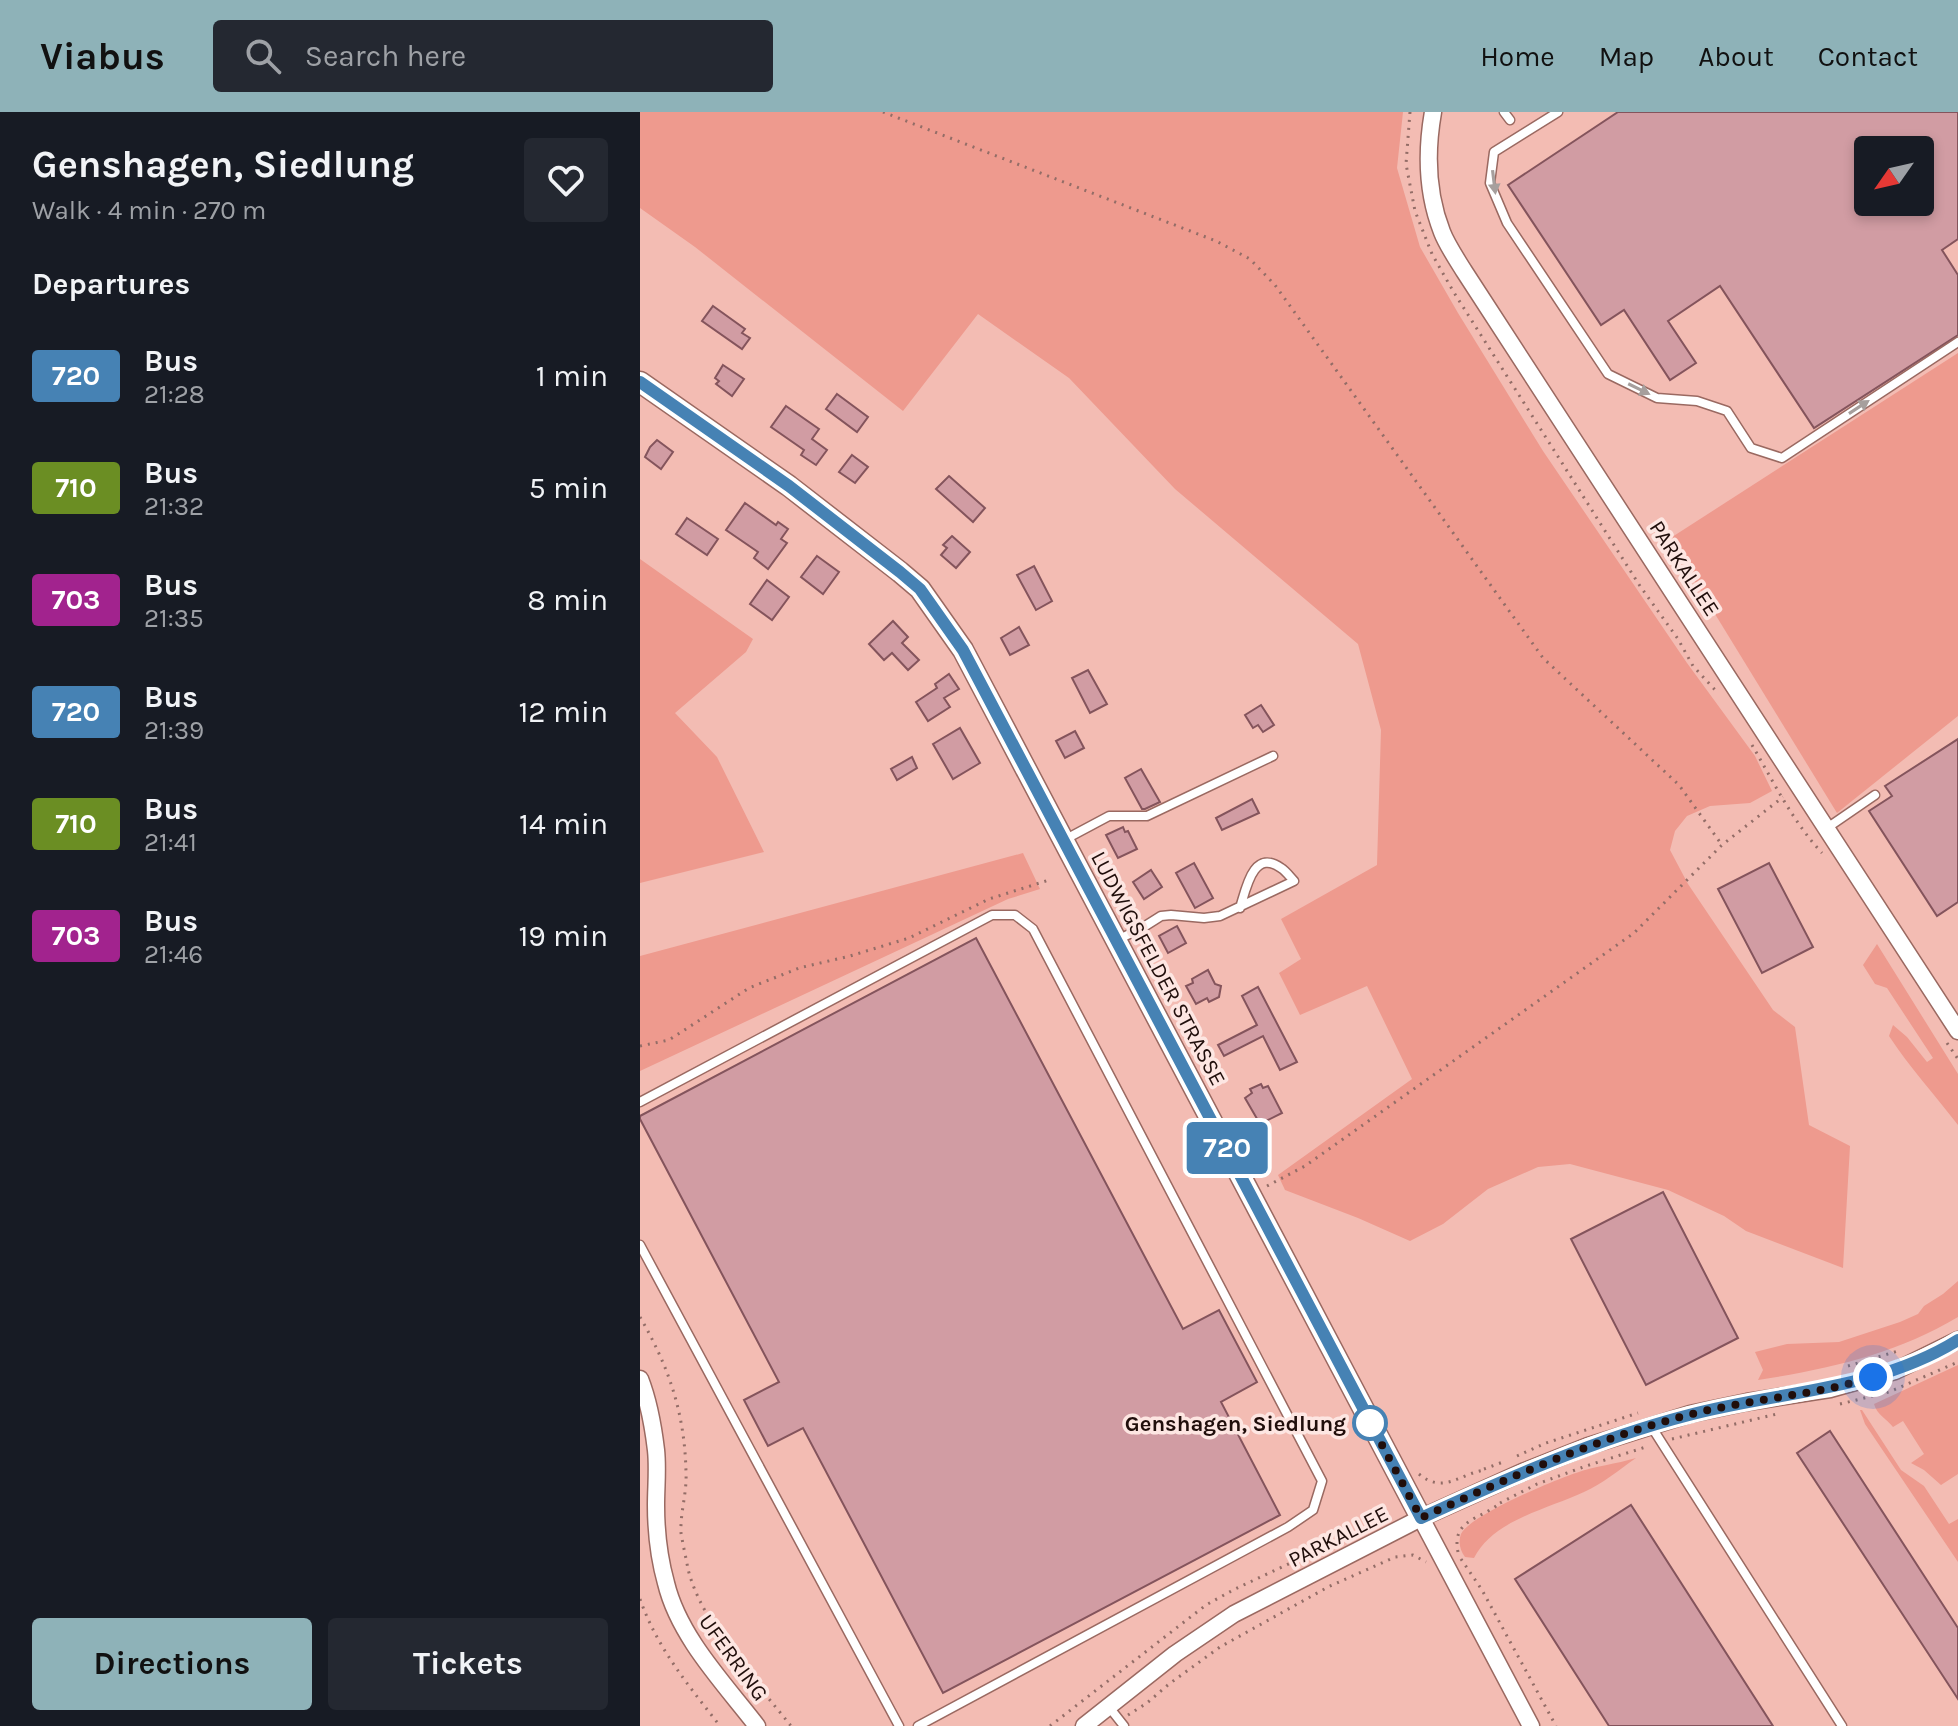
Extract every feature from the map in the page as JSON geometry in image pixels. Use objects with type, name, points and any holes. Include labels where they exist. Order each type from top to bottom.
[{"type":"street","name":"PARKALLEE","points":[[1433,112],[1428,158],[1432,199],[1442,233],[1958,1031]]},
{"type":"street","name":"LUDWIGSFELDER STRASSE","points":[[640,382],[789,486],[920,589],[963,650],[1531,1726]]},
{"type":"street","name":"PARKALLEE","points":[[1084,1726],[1117,1718],[1175,1654],[1234,1614],[1421,1518],[1547,1462],[1690,1414],[1830,1389],[1895,1371],[1958,1340]]},
{"type":"street","name":"UFERRING","points":[[640,1379],[656,1452],[658,1536],[666,1584],[677,1616],[689,1637],[757,1726]]},
{"type":"lane","points":[[1558,112],[1494,152],[1490,183],[1507,223],[1608,374],[1657,398],[1697,401],[1727,411],[1751,448],[1782,458],[1958,342]]},
{"type":"lane","points":[[1064,840],[1109,816],[1147,816],[1273,756]]},
{"type":"lane","points":[[1827,828],[1875,795]]},
{"type":"lane","points":[[1117,940],[1161,916],[1220,916],[1240,908],[1294,881],[1279,866],[1260,864],[1253,869],[1240,908]]},
{"type":"lane","points":[[640,1102],[992,915],[1015,915],[1033,929],[1322,1481],[1313,1510],[1288,1527],[918,1726]]},
{"type":"lane","points":[[640,1245],[899,1726]]},
{"type":"lane","points":[[1651,1426],[1842,1726]]},
{"type":"path","points":[[883,112],[1216,241],[1250,259],[1275,285],[1543,658],[1679,785],[1722,845]]},
{"type":"path","points":[[1251,1195],[1305,1166],[1634,933],[1722,845],[1782,798],[1801,788]]},
{"type":"path","points":[[640,1046],[669,1040],[749,988],[799,968],[909,938],[989,899],[1049,880]]},
{"type":"path","points":[[640,1317],[662,1356],[678,1402],[686,1475],[681,1531],[689,1572],[705,1613],[791,1726]]},
{"type":"path","points":[[1828,1405],[1889,1392],[1958,1362]]},
{"type":"path","points":[[1556,1726],[1482,1590],[1460,1558],[1457,1549],[1461,1528],[1537,1484],[1586,1466],[1661,1442],[1786,1413]]},
{"type":"path","points":[[1418,1474],[1425,1480],[1444,1484],[1484,1469],[1487,1476]]},
{"type":"path","points":[[1497,1497],[1500,1503]]},
{"type":"path","points":[[1391,1551],[1395,1557]]},
{"type":"path","points":[[1117,1718],[1147,1703],[1220,1647],[1328,1587],[1395,1557],[1413,1555],[1431,1567]]},
{"type":"path","points":[[1223,1595],[1228,1603]]},
{"type":"path","points":[[640,1599],[654,1635],[665,1653],[720,1726]]},
{"type":"shaded area","points":[[640,112],[1403,112],[1397,168],[1420,247],[1543,451],[1687,663],[1755,756],[1772,791],[1750,803],[1710,806],[1687,816],[1675,831],[1670,850],[1688,884],[1773,1010],[1795,1027],[1809,1125],[1850,1146],[1843,1268],[1746,1231],[1724,1216],[1668,1190],[1570,1164],[1538,1167],[1488,1189],[1443,1224],[1410,1241],[1285,1190],[1278,1175],[1412,1079],[1367,986],[1300,1015],[1279,973],[1301,959],[1281,919],[1377,865],[1381,730],[1358,644],[1175,489],[1069,378],[978,314],[903,411],[695,247],[640,208]]},
{"type":"shaded area","points":[[1958,353],[1958,716],[1837,813],[1669,539]]},
{"type":"shaded area","points":[[640,559],[753,639],[746,652],[675,713],[717,757],[764,852],[640,883]]},
{"type":"shaded area","points":[[1023,853],[1040,889],[1008,899],[640,1071],[640,956]]},
{"type":"shaded area","points":[[1877,944],[1958,1074],[1958,1125],[1889,1036],[1893,1025],[1927,1062],[1933,1058],[1887,988],[1875,984],[1863,965]]},
{"type":"shaded area","points":[[1958,1281],[1958,1317],[1935,1330],[1861,1358],[1758,1380],[1763,1370],[1755,1352],[1787,1344],[1839,1342],[1900,1322],[1918,1314]]},
{"type":"shaded area","points":[[1958,1365],[1958,1474],[1941,1485],[1911,1463],[1924,1454],[1903,1421],[1893,1427],[1879,1414],[1874,1404]]},
{"type":"shaded area","points":[[1860,1410],[1901,1470],[1924,1486],[1949,1524],[1958,1519],[1958,1562],[1865,1424]]},
{"type":"shaded area","points":[[1636,1458],[1591,1489],[1508,1525],[1494,1534],[1474,1558],[1463,1554],[1461,1534],[1467,1526],[1495,1509],[1565,1477]]},
{"type":"building","points":[[1618,112],[1958,112],[1958,239],[1942,250],[1958,275],[1958,335],[1814,428],[1720,286],[1668,321],[1696,363],[1670,380],[1624,310],[1601,325],[1508,185]]},
{"type":"building","points":[[713,306],[745,329],[742,333],[750,338],[742,349],[702,321]]},
{"type":"building","points":[[723,365],[744,379],[732,396],[716,384],[719,381],[715,378]]},
{"type":"building","points":[[837,394],[868,417],[857,432],[826,409]]},
{"type":"building","points":[[786,406],[819,429],[812,439],[827,450],[816,465],[801,455],[804,450],[771,427]]},
{"type":"building","points":[[657,440],[673,452],[661,469],[645,457]]},
{"type":"building","points":[[852,455],[868,467],[855,483],[839,472]]},
{"type":"building","points":[[949,476],[985,508],[973,522],[936,489]]},
{"type":"building","points":[[745,503],[776,525],[778,522],[788,529],[781,539],[787,543],[768,569],[754,558],[758,552],[726,530]]},
{"type":"building","points":[[687,518],[718,539],[707,555],[676,534]]},
{"type":"building","points":[[952,536],[970,552],[956,568],[941,555],[947,548],[943,545]]},
{"type":"building","points":[[817,556],[839,572],[823,594],[801,577]]},
{"type":"building","points":[[1034,566],[1052,601],[1036,610],[1017,575]]},
{"type":"building","points":[[767,580],[789,597],[772,620],[750,604]]},
{"type":"building","points":[[893,621],[908,637],[902,643],[919,660],[908,670],[892,653],[884,660],[869,644]]},
{"type":"building","points":[[1019,627],[1029,645],[1010,655],[1001,638]]},
{"type":"building","points":[[1088,670],[1107,704],[1090,713],[1072,678]]},
{"type":"building","points":[[949,674],[959,689],[944,698],[950,707],[928,721],[916,702],[937,688],[935,684]]},
{"type":"building","points":[[1261,705],[1274,725],[1263,732],[1258,725],[1253,728],[1245,715]]},
{"type":"building","points":[[960,728],[980,763],[953,779],[933,744]]},
{"type":"building","points":[[1075,731],[1084,748],[1065,758],[1056,741]]},
{"type":"building","points":[[1958,739],[1958,902],[1937,916],[1869,811],[1892,796],[1885,786]]},
{"type":"building","points":[[912,757],[917,768],[897,780],[891,769]]},
{"type":"building","points":[[1141,769],[1160,802],[1145,809],[1142,809],[1125,778]]},
{"type":"building","points":[[1252,799],[1259,813],[1222,830],[1216,818]]},
{"type":"building","points":[[1123,827],[1137,849],[1118,858],[1106,835]]},
{"type":"building","points":[[1194,863],[1213,898],[1195,908],[1176,873]]},
{"type":"building","points":[[1769,863],[1813,947],[1762,973],[1718,889]]},
{"type":"building","points":[[1151,870],[1162,887],[1144,899],[1133,882]]},
{"type":"building","points":[[1177,926],[1186,943],[1168,953],[1159,936]]},
{"type":"building","points":[[976,938],[1183,1329],[1219,1310],[1257,1382],[1221,1402],[1280,1515],[943,1693],[803,1428],[768,1446],[744,1400],[779,1382],[640,1116]]},
{"type":"building","points":[[1208,970],[1215,984],[1221,986],[1219,997],[1209,1002],[1207,998],[1196,1004],[1186,986]]},
{"type":"building","points":[[1258,987],[1297,1062],[1280,1070],[1263,1036],[1224,1056],[1218,1045],[1257,1025],[1242,996]]},
{"type":"building","points":[[1261,1084],[1263,1088],[1268,1086],[1282,1113],[1260,1124],[1245,1098],[1252,1093],[1250,1089]]},
{"type":"building","points":[[1663,1192],[1738,1338],[1646,1385],[1571,1239]]},
{"type":"building","points":[[1830,1431],[1958,1628],[1958,1699],[1797,1453]]},
{"type":"building","points":[[1631,1505],[1773,1726],[1609,1726],[1515,1579]]},
{"type":"bus line","name":"720","points":[[640,382],[789,486],[887,561],[920,589],[941,616],[963,650],[1421,1518],[1525,1471],[1614,1437],[1690,1414],[1830,1389],[1895,1371],[1958,1340]]},
{"type":"place","name":"Genshagen, Siedlung","points":[[1370,1423]]},
{"type":"route","points":[[1370,1423],[1366,1415],[1421,1518],[1541,1464],[1651,1426],[1690,1414],[1830,1389],[1873,1377]]}]
